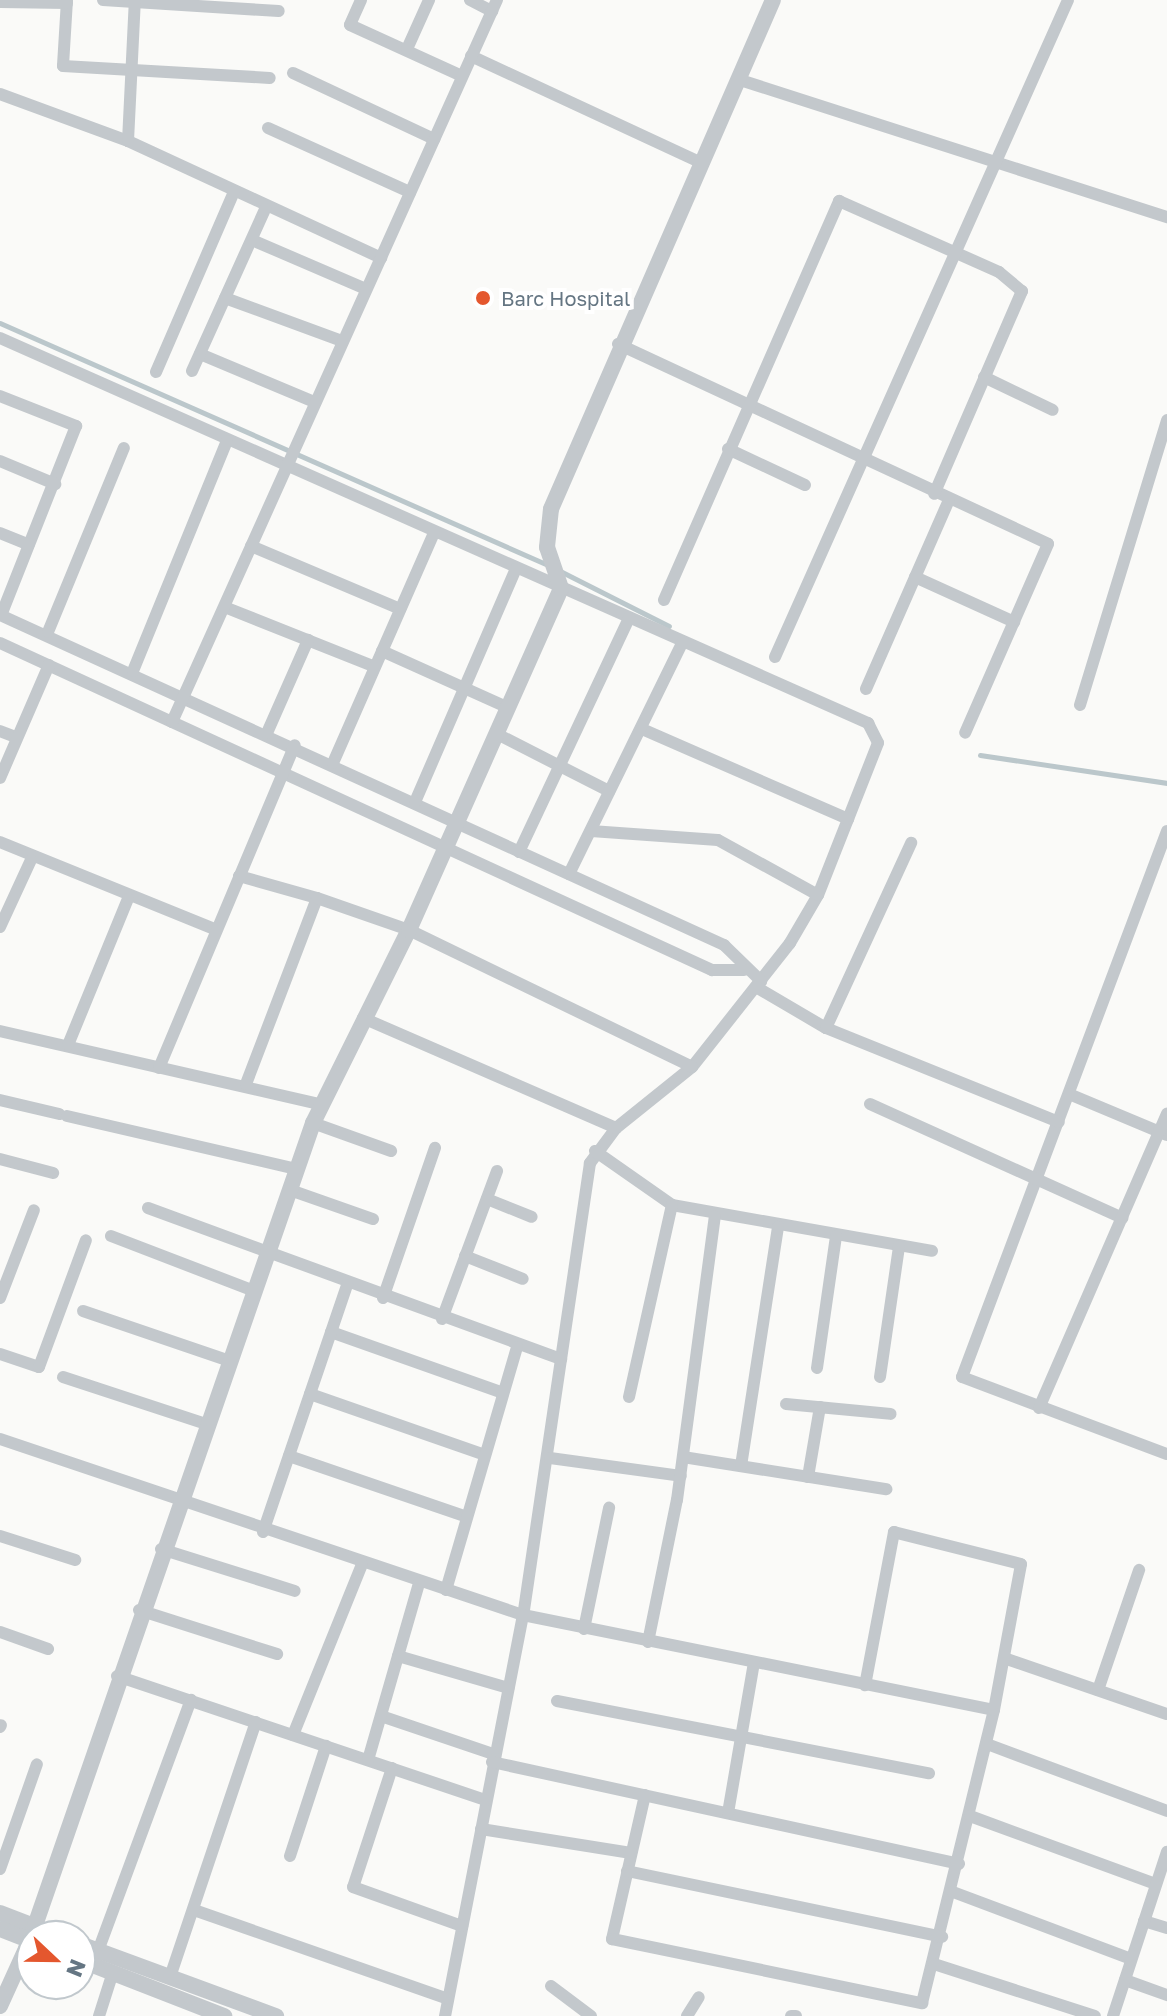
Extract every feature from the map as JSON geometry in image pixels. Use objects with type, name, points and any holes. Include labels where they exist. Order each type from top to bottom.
[{"type":"street","points":[[103,0],[279,11]]},
{"type":"street","points":[[361,0],[350,25],[462,76]]},
{"type":"street","points":[[407,49],[429,0]]},
{"type":"street","points":[[172,722],[227,608],[314,402],[495,5],[470,0]]},
{"type":"street","points":[[37,1920],[139,1610],[313,1123],[409,930],[561,585],[547,547],[551,509],[618,344],[773,0]]},
{"type":"street","points":[[775,657],[959,254],[1068,0]]},
{"type":"street","points":[[128,141],[135,1]]},
{"type":"street","points":[[0,2],[67,2],[63,66],[270,78]]},
{"type":"street","points":[[471,56],[699,162]]},
{"type":"street","points":[[293,73],[434,139]]},
{"type":"street","points":[[737,79],[1001,159],[1167,217]]},
{"type":"street","points":[[0,94],[128,141],[265,209],[381,258]]},
{"type":"street","points":[[268,128],[410,192]]},
{"type":"street","points":[[156,372],[234,192]]},
{"type":"street","points":[[664,600],[747,404],[839,201],[959,254],[1022,291],[934,494]]},
{"type":"street","points":[[192,371],[265,209]]},
{"type":"street","points":[[252,240],[366,289]]},
{"type":"street","points":[[225,298],[342,341]]},
{"type":"street","points":[[0,338],[868,723],[878,743],[874,763],[818,895],[759,984],[692,1067],[616,1128],[595,1151],[561,1359],[550,1458],[523,1615],[492,1758],[445,2016]]},
{"type":"street","points":[[618,344],[867,459],[934,494],[1048,544],[965,733]]},
{"type":"street","points":[[200,354],[314,402]]},
{"type":"street","points":[[984,377],[1053,410]]},
{"type":"street","points":[[0,396],[76,426],[0,615],[48,632],[724,945],[759,984],[826,1028],[1059,1122]]},
{"type":"street","points":[[1080,705],[1167,420]]},
{"type":"street","points":[[133,671],[227,441]]},
{"type":"street","points":[[48,632],[124,448]]},
{"type":"street","points":[[728,449],[805,485]]},
{"type":"street","points":[[0,461],[55,484]]},
{"type":"street","points":[[866,689],[949,500]]},
{"type":"street","points":[[0,533],[29,545]]},
{"type":"street","points":[[333,763],[434,533]]},
{"type":"street","points":[[251,546],[400,609]]},
{"type":"street","points":[[415,802],[516,569]]},
{"type":"street","points":[[915,577],[1014,622]]},
{"type":"street","points":[[227,608],[375,667]]},
{"type":"street","points":[[519,852],[629,618]]},
{"type":"street","points":[[267,733],[308,640]]},
{"type":"street","points":[[569,874],[683,641]]},
{"type":"street","points":[[0,643],[712,970],[744,970]]},
{"type":"street","points":[[382,651],[509,708]]},
{"type":"street","points":[[0,778],[49,665]]},
{"type":"street","points":[[642,729],[848,819]]},
{"type":"street","points":[[0,731],[16,737]]},
{"type":"street","points":[[497,734],[609,791]]},
{"type":"street","points":[[159,1068],[214,929],[295,745]]},
{"type":"street","points":[[591,831],[718,840],[818,895]]},
{"type":"street","points":[[1167,831],[962,1377],[1167,1454]]},
{"type":"street","points":[[0,842],[31,860],[214,929]]},
{"type":"street","points":[[826,1028],[911,843]]},
{"type":"street","points":[[0,927],[31,860]]},
{"type":"street","points":[[1153,875],[1167,881]]},
{"type":"street","points":[[239,876],[317,898],[409,930],[692,1067]]},
{"type":"street","points":[[246,1084],[317,898]]},
{"type":"street","points":[[68,1045],[128,899]]},
{"type":"street","points":[[363,1018],[616,1128]]},
{"type":"street","points":[[0,1031],[159,1068],[246,1084],[322,1105]]},
{"type":"street","points":[[1069,1094],[1163,1134]]},
{"type":"street","points":[[0,1100],[297,1169]]},
{"type":"street","points":[[870,1104],[1035,1183],[1122,1218]]},
{"type":"street","points":[[1039,1408],[1122,1218],[1163,1134],[1167,1114]]},
{"type":"street","points":[[313,1123],[391,1151]]},
{"type":"street","points":[[383,1298],[435,1148]]},
{"type":"street","points":[[595,1151],[672,1205],[715,1217],[932,1251]]},
{"type":"street","points":[[0,1159],[53,1173]]},
{"type":"street","points":[[442,1319],[497,1171]]},
{"type":"street","points":[[290,1190],[373,1219]]},
{"type":"street","points":[[487,1199],[532,1217]]},
{"type":"street","points":[[629,1397],[672,1205]]},
{"type":"street","points":[[148,1208],[347,1285],[517,1347],[561,1359]]},
{"type":"street","points":[[0,1298],[34,1210]]},
{"type":"street","points":[[648,1642],[681,1476],[715,1217]]},
{"type":"street","points":[[741,1466],[778,1227]]},
{"type":"street","points":[[111,1236],[254,1291]]},
{"type":"street","points":[[817,1368],[836,1236]]},
{"type":"street","points":[[0,1369],[3,1355],[39,1367],[86,1240]]},
{"type":"street","points":[[880,1377],[899,1246]]},
{"type":"street","points":[[465,1256],[523,1279]]},
{"type":"street","points":[[263,1532],[347,1285]]},
{"type":"street","points":[[83,1311],[230,1361]]},
{"type":"street","points":[[331,1332],[503,1393]]},
{"type":"street","points":[[446,1590],[517,1347]]},
{"type":"street","points":[[63,1377],[206,1424]]},
{"type":"street","points":[[310,1394],[485,1455]]},
{"type":"street","points":[[786,1404],[891,1414]]},
{"type":"street","points":[[808,1477],[820,1407]]},
{"type":"street","points":[[0,1439],[263,1532],[523,1615],[994,1710]]},
{"type":"street","points":[[289,1456],[467,1517]]},
{"type":"street","points":[[683,1457],[886,1489]]},
{"type":"street","points":[[550,1458],[681,1476]]},
{"type":"street","points":[[584,1629],[609,1508]]},
{"type":"street","points":[[645,1795],[612,1939],[922,2003],[942,1937],[987,1744],[1021,1564],[894,1532],[865,1685]]},
{"type":"street","points":[[0,1536],[75,1560]]},
{"type":"street","points":[[161,1549],[295,1591]]},
{"type":"street","points":[[293,1735],[362,1564]]},
{"type":"street","points":[[1098,1690],[1139,1570]]},
{"type":"street","points":[[368,1760],[419,1583]]},
{"type":"street","points":[[139,1610],[277,1654]]},
{"type":"street","points":[[0,1632],[48,1649]]},
{"type":"street","points":[[398,1656],[508,1688]]},
{"type":"street","points":[[1004,1658],[1167,1714]]},
{"type":"street","points":[[728,1813],[745,1737],[754,1663]]},
{"type":"street","points":[[117,1676],[486,1800]]},
{"type":"street","points":[[191,1700],[98,1951],[276,2016]]},
{"type":"street","points":[[557,1701],[929,1773]]},
{"type":"street","points":[[381,1716],[492,1758],[959,1864]]},
{"type":"street","points":[[170,1977],[256,1722]]},
{"type":"street","points":[[987,1744],[1167,1811]]},
{"type":"street","points":[[290,1856],[326,1746]]},
{"type":"street","points":[[0,1869],[37,1764]]},
{"type":"street","points":[[392,1768],[353,1887],[462,1926]]},
{"type":"street","points":[[970,1816],[1156,1884]]},
{"type":"street","points":[[481,1829],[631,1853]]},
{"type":"street","points":[[1113,2016],[1166,1858]]},
{"type":"street","points":[[627,1871],[942,1937]]},
{"type":"street","points":[[953,1892],[1131,1959]]},
{"type":"street","points":[[194,1910],[448,1999]]},
{"type":"street","points":[[1144,1921],[1167,1928]]},
{"type":"street","points":[[934,1964],[1095,2016]]},
{"type":"street","points":[[96,1966],[212,2014]]},
{"type":"street","points":[[0,2006],[16,1971]]},
{"type":"street","points":[[99,2016],[113,1972]]},
{"type":"street","points":[[1125,1980],[1167,1995]]},
{"type":"street","points":[[551,1986],[591,2016]]},
{"type":"street","points":[[687,2016],[699,1997]]},
{"type":"waterway","points":[[0,323],[548,565]]},
{"type":"waterway","points":[[560,571],[669,626]]},
{"type":"waterway","points":[[980,755],[1167,783]]},
{"type":"place","name":"Barc Hospital","points":[[483,298]]}]
